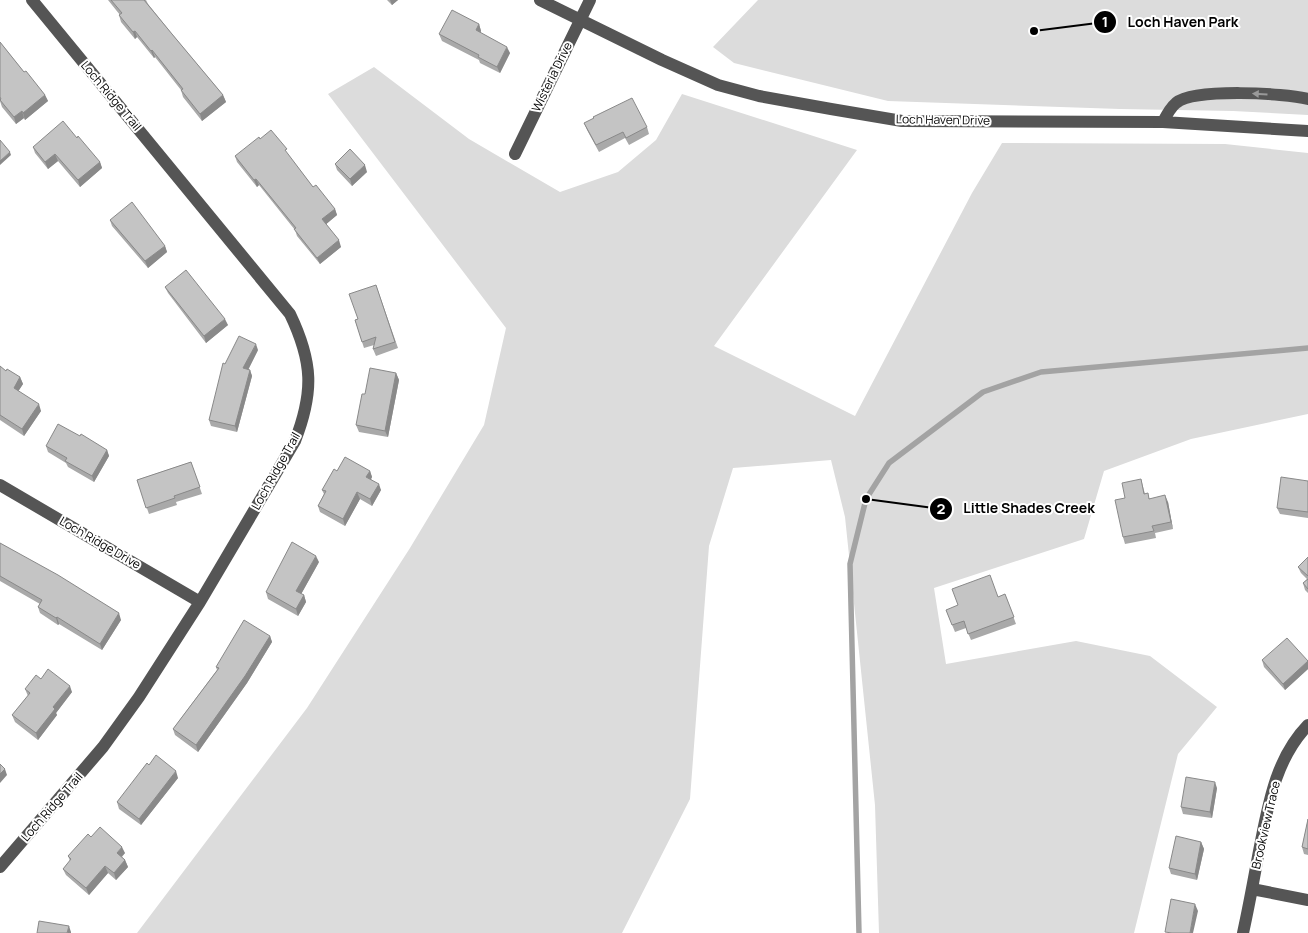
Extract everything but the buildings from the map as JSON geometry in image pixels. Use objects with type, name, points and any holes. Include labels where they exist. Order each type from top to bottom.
[{"type":"street","name":"Loch Ridge Trail","points":[[0,867],[103,747],[165,659],[295,441],[303,420],[309,394],[305,352],[290,314],[32,0]]},
{"type":"street","name":"Loch Haven Drive","points":[[540,0],[662,60],[718,85],[793,103],[902,121],[1163,122],[1308,131]]},
{"type":"street","name":"Wisteria Drive","points":[[515,154],[590,0]]},
{"type":"street","points":[[1163,122],[1176,102],[1190,97],[1255,93],[1297,96],[1308,99]]},
{"type":"street","name":"Loch Ridge Drive","points":[[0,485],[200,602]]},
{"type":"street","name":"Brookview Trace","points":[[1243,933],[1270,794],[1287,753],[1300,733],[1308,725]]},
{"type":"street","points":[[1252,889],[1308,900]]},
{"type":"shaded area","points":[[758,0],[1308,0],[1308,115],[888,101],[734,63],[713,47]]},
{"type":"shaded area","points":[[374,67],[469,139],[560,192],[618,172],[656,140],[682,94],[857,150],[714,346],[855,416],[972,193],[1002,143],[1225,144],[1308,153],[1308,414],[1191,439],[1104,471],[1084,539],[934,588],[946,664],[1076,641],[1150,656],[1217,707],[1178,754],[1134,933],[879,933],[875,805],[845,517],[831,460],[733,468],[709,546],[690,799],[622,933],[137,933],[307,708],[410,548],[484,425],[506,328],[328,94]]},
{"type":"waterway","points":[[859,933],[850,564],[866,499],[889,463],[983,392],[1041,372],[1308,348]]},
{"type":"place","name":"Loch Haven Park","points":[[1034,31]]},
{"type":"place","name":"Little Shades Creek","points":[[866,499]]}]
